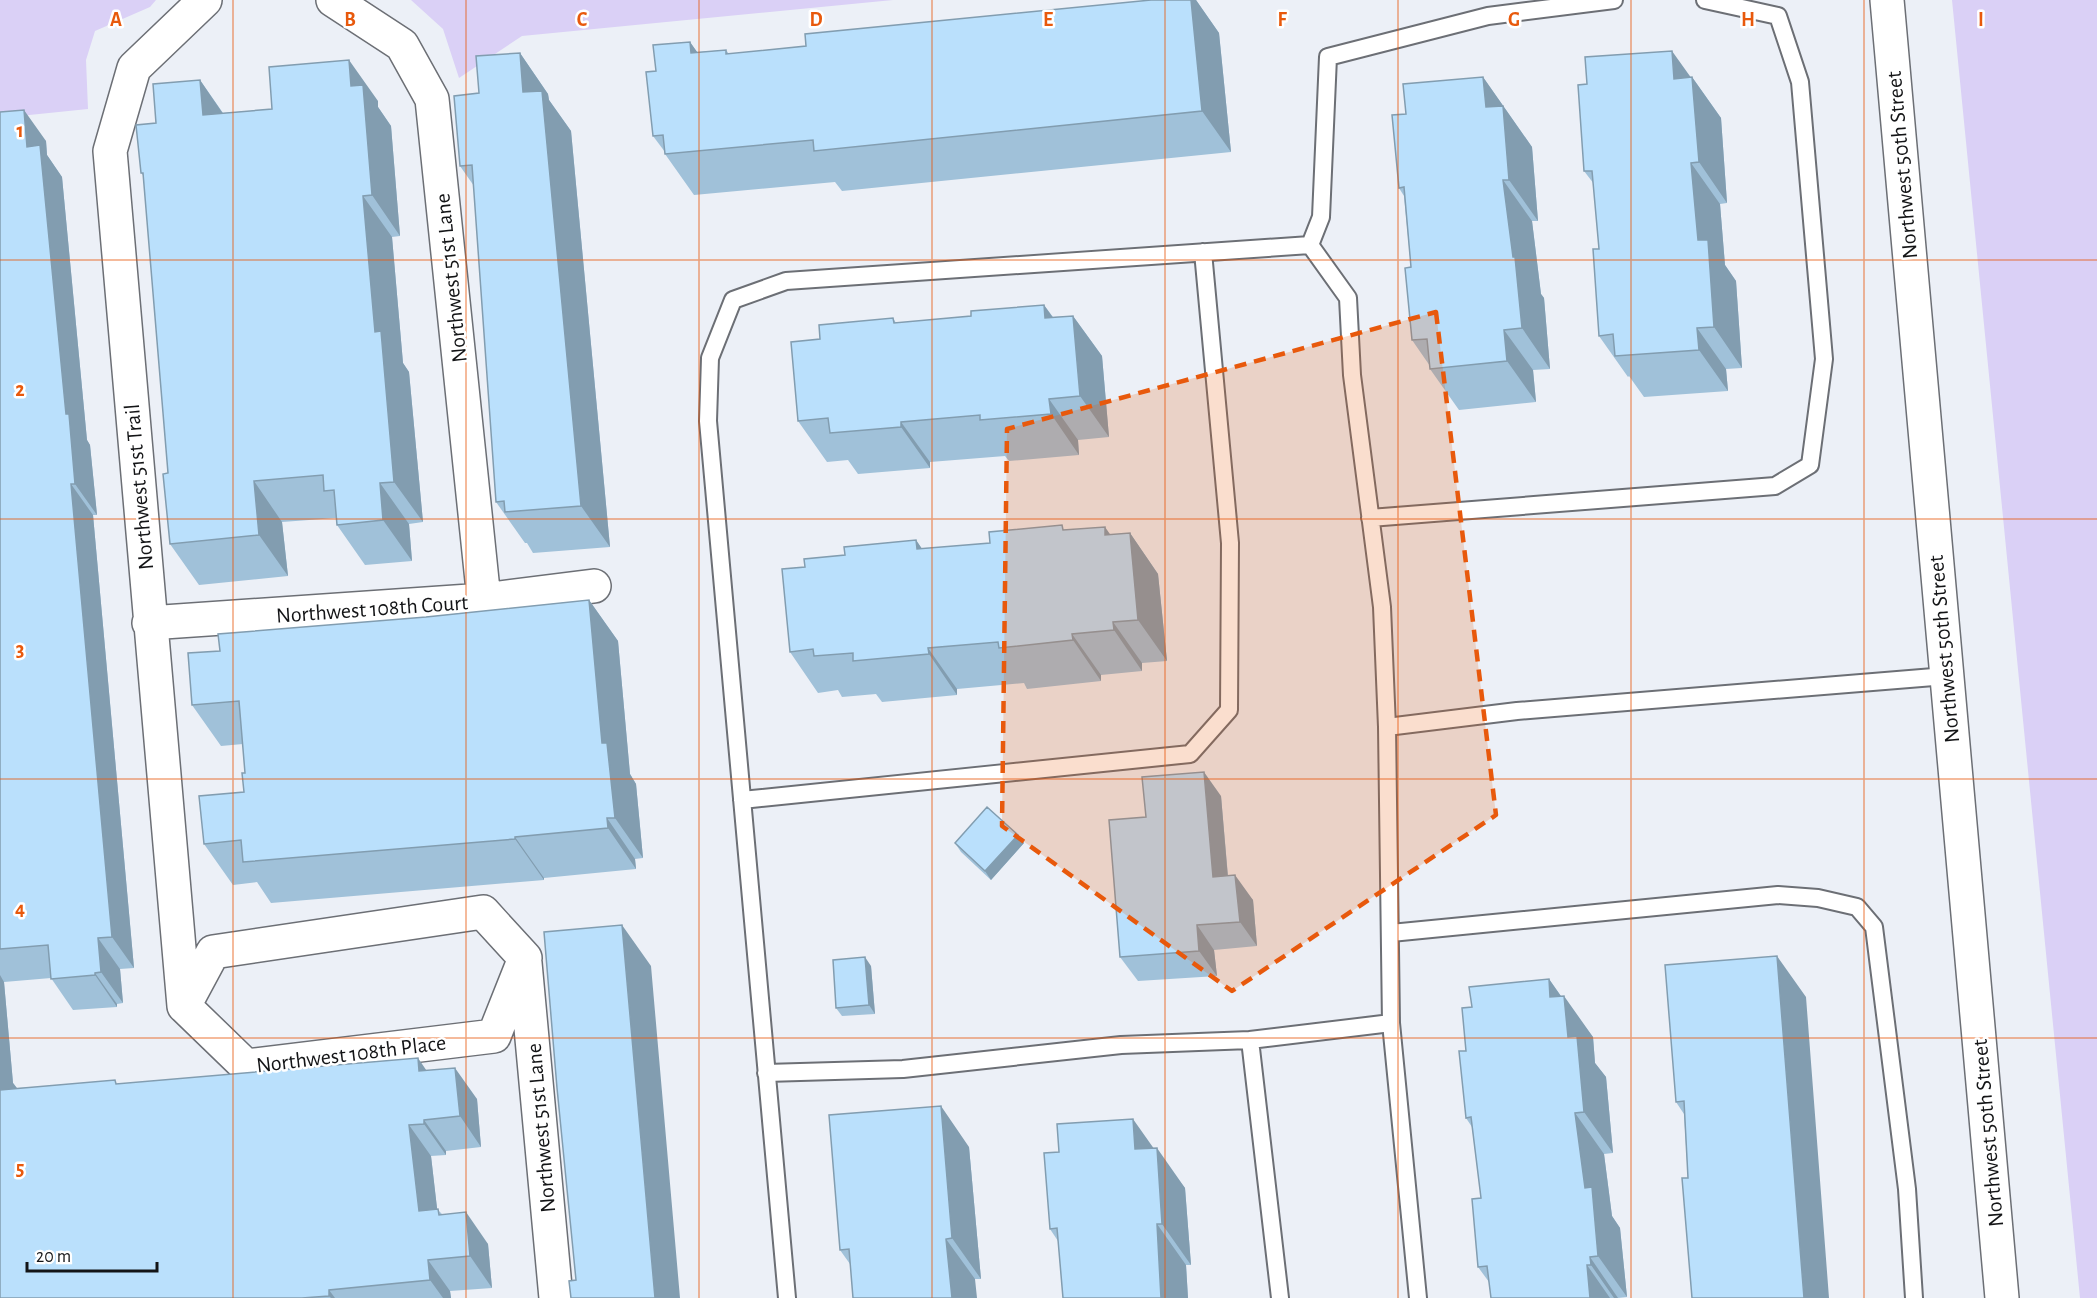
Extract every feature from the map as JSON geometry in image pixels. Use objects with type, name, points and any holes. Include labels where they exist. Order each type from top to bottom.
[{"type":"street","name":"Northwest 51st Trail","points":[[184,1006],[149,623],[110,152],[134,68],[205,0]]},
{"type":"street","name":"Northwest 51st Lane","points":[[333,0],[402,45],[432,99],[484,600]]},
{"type":"street","name":"Northwest 50th Street","points":[[1887,0],[2002,1298]]},
{"type":"street","name":"Northwest 108th Court","points":[[149,623],[484,600],[594,586]]},
{"type":"street","points":[[184,1006],[213,952],[483,912],[525,958],[557,952]]},
{"type":"street","name":"Northwest 51st Lane","points":[[525,958],[556,1298]]},
{"type":"street","name":"Northwest 108th Place","points":[[184,1006],[246,1066],[494,1036],[525,958]]},
{"type":"lane","points":[[1310,245],[1321,217],[1328,57],[1488,16],[1614,0]]},
{"type":"lane","points":[[1370,518],[1775,486],[1810,465],[1824,359],[1800,81],[1778,16],[1706,0]]},
{"type":"lane","points":[[787,1298],[708,421],[710,358],[733,300],[786,281],[1310,245]]},
{"type":"lane","points":[[1310,245],[1348,298],[1352,375],[1382,607],[1387,727],[1391,1023],[1418,1298]]},
{"type":"lane","points":[[742,800],[1190,754],[1229,710],[1230,543],[1203,252]]},
{"type":"lane","points":[[1387,727],[1517,711],[1946,676]]},
{"type":"lane","points":[[1391,933],[1778,895],[1818,898],[1857,907],[1874,927],[1907,1189],[1914,1298]]},
{"type":"lane","points":[[766,1073],[903,1069],[1121,1045],[1250,1040],[1391,1023]]},
{"type":"lane","points":[[1250,1040],[1280,1298]]},
{"type":"highlighted area","points":[[1436,312],[1496,815],[1232,991],[1002,826],[1007,429]]},
{"type":"shaded area","points":[[0,0],[156,0],[150,7],[95,31],[86,60],[88,109],[0,118]]},
{"type":"shaded area","points":[[411,0],[893,0],[522,36],[459,78],[443,29]]},
{"type":"shaded area","points":[[1952,0],[2097,0],[2097,1298],[2080,1298]]},
{"type":"building","points":[[1151,0],[1191,0],[1202,111],[814,151],[813,140],[665,154],[663,135],[653,136],[646,72],[656,71],[653,45],[690,42],[691,53],[726,50],[726,54],[806,46],[805,34]]},
{"type":"building","points":[[1672,51],[1674,79],[1692,77],[1699,162],[1691,163],[1698,240],[1708,240],[1714,327],[1697,328],[1699,350],[1615,356],[1613,334],[1599,336],[1593,249],[1599,249],[1592,171],[1584,171],[1578,85],[1587,84],[1585,57]]},
{"type":"building","points":[[520,53],[523,92],[542,91],[581,506],[505,512],[504,501],[496,502],[472,165],[460,166],[454,96],[479,93],[476,56]]},
{"type":"building","points":[[349,60],[351,86],[363,85],[372,195],[363,196],[375,332],[381,331],[394,482],[380,483],[383,520],[337,525],[334,490],[324,491],[323,475],[254,481],[259,535],[170,544],[163,474],[168,473],[143,173],[141,173],[136,125],[156,123],[153,84],[200,80],[203,115],[272,109],[269,67]]},
{"type":"building","points":[[1483,77],[1486,107],[1503,106],[1509,180],[1503,180],[1513,257],[1515,257],[1522,328],[1504,330],[1507,361],[1430,369],[1427,339],[1412,340],[1405,268],[1411,267],[1404,187],[1399,188],[1392,115],[1406,114],[1403,84]]},
{"type":"building","points":[[24,110],[27,147],[40,145],[66,414],[69,414],[75,484],[71,484],[112,937],[98,938],[101,972],[95,975],[51,979],[48,945],[0,949],[0,112]]},
{"type":"building","points":[[1044,305],[1045,318],[1073,316],[1080,396],[1049,399],[1051,414],[980,420],[980,415],[901,422],[901,427],[830,433],[828,418],[798,421],[791,342],[820,339],[819,325],[893,318],[894,323],[971,316],[971,311]]},
{"type":"building","points":[[1062,525],[1063,530],[1105,527],[1105,535],[1130,533],[1138,620],[1113,622],[1114,630],[1072,634],[1073,640],[999,648],[998,642],[928,648],[929,654],[853,661],[853,653],[814,656],[813,649],[790,652],[782,569],[805,567],[804,559],[845,555],[844,547],[916,540],[917,549],[990,543],[989,532]]},
{"type":"building","points":[[589,600],[602,743],[607,743],[615,818],[607,818],[608,828],[515,837],[515,839],[243,862],[241,840],[204,844],[199,796],[244,792],[242,773],[245,773],[239,701],[192,705],[188,653],[220,651],[218,634],[426,617]]},
{"type":"building","points":[[1204,772],[1213,877],[1235,875],[1240,922],[1197,925],[1199,951],[1120,957],[1109,820],[1146,817],[1142,777]]},
{"type":"building","points":[[987,807],[1018,835],[985,871],[955,843]]},
{"type":"building","points":[[622,925],[655,1298],[571,1298],[569,1281],[576,1280],[544,932]]},
{"type":"building","points":[[1777,956],[1804,1298],[1692,1298],[1682,1178],[1688,1178],[1684,1101],[1676,1102],[1665,965]]},
{"type":"building","points":[[865,957],[869,1005],[836,1008],[833,960]]},
{"type":"building","points":[[1549,979],[1550,997],[1564,996],[1568,1037],[1577,1036],[1584,1112],[1575,1113],[1585,1188],[1592,1187],[1598,1256],[1590,1257],[1591,1265],[1587,1265],[1590,1298],[1491,1298],[1487,1266],[1478,1267],[1472,1199],[1481,1198],[1471,1117],[1466,1118],[1459,1051],[1466,1051],[1462,1008],[1472,1007],[1469,987]]},
{"type":"building","points":[[418,1058],[419,1071],[455,1068],[460,1116],[424,1120],[424,1124],[409,1125],[419,1211],[438,1209],[439,1215],[466,1212],[470,1256],[428,1260],[430,1280],[329,1290],[329,1296],[302,1298],[0,1298],[0,1090],[115,1080],[116,1084]]},
{"type":"building","points":[[941,1106],[952,1238],[946,1239],[952,1298],[853,1298],[849,1249],[840,1250],[829,1115]]},
{"type":"building","points":[[1133,1119],[1135,1149],[1157,1148],[1162,1224],[1157,1224],[1161,1298],[1063,1298],[1057,1228],[1050,1229],[1044,1153],[1059,1152],[1057,1124]]}]
